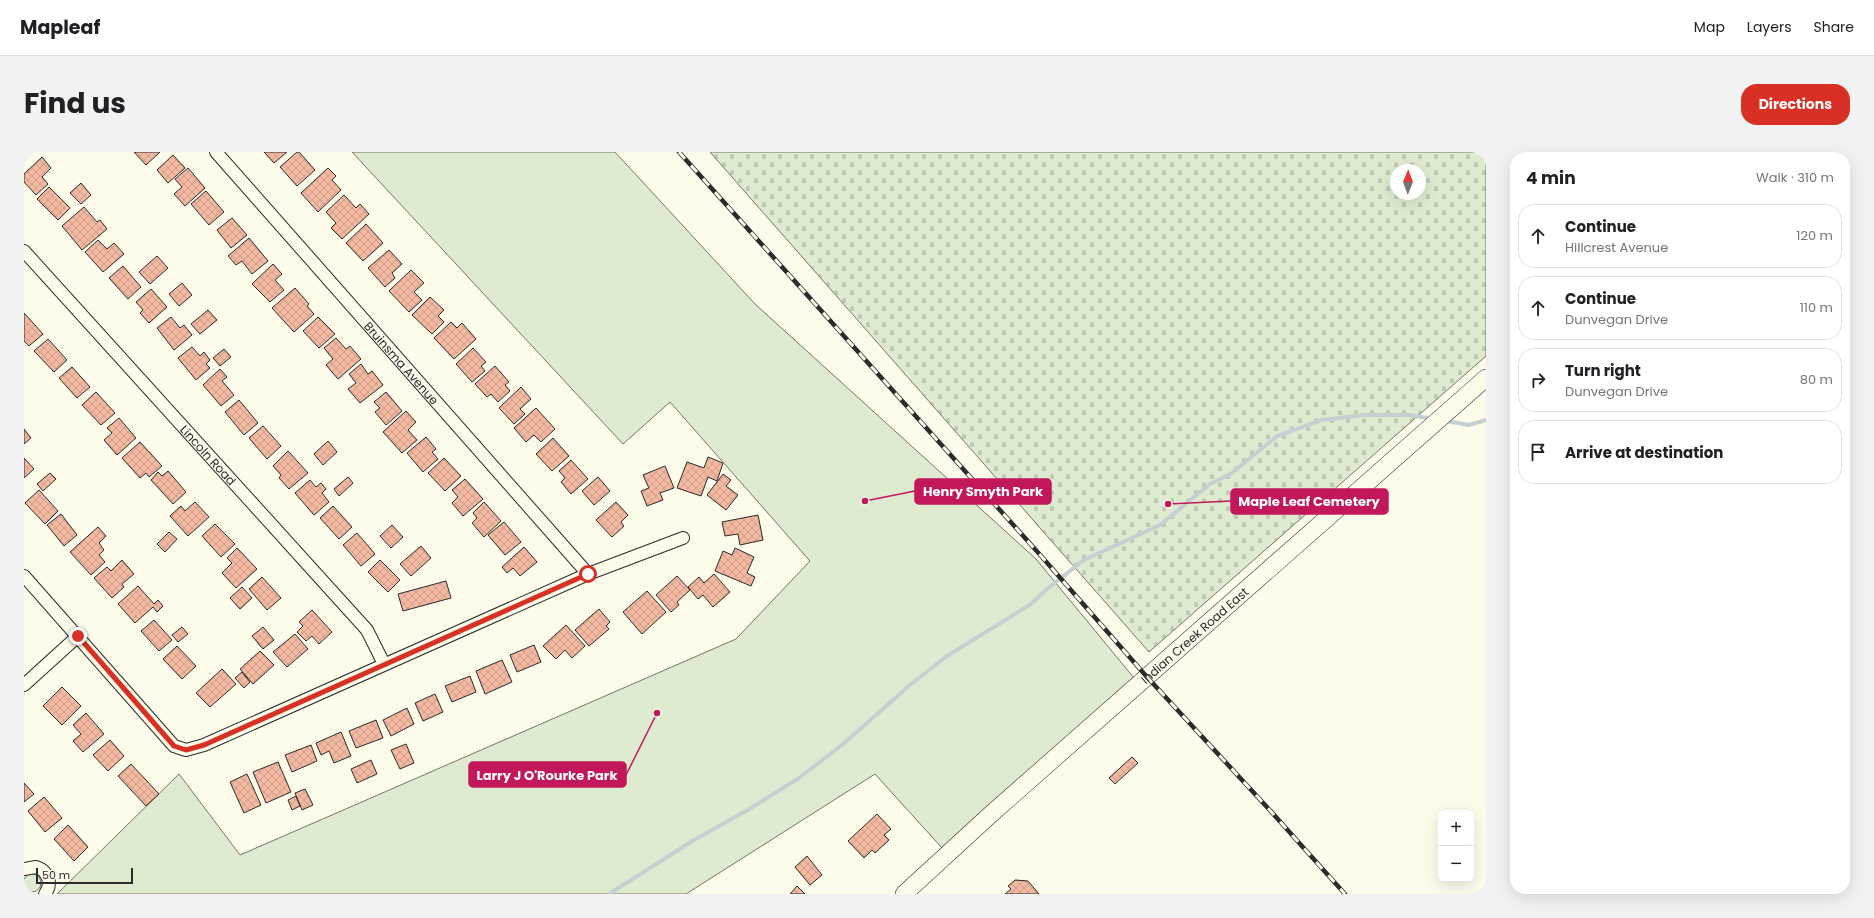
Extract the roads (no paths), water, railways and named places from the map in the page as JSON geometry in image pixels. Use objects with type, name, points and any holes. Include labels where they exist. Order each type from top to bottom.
[{"type":"main road","name":"Indian Creek Road East","points":[[904,894],[990,815],[1486,378]]},
{"type":"street","name":"Bruinsma Avenue","points":[[216,152],[588,574]]},
{"type":"street","name":"Lincoln Road","points":[[24,251],[367,630],[384,664]]},
{"type":"street","points":[[24,576],[174,746],[186,750],[204,745],[588,574],[683,538]]},
{"type":"street","points":[[24,685],[78,636]]},
{"type":"street","points":[[24,869],[36,867],[46,872],[50,882],[45,894]]},
{"type":"waterway","points":[[609,894],[694,840],[746,811],[799,778],[842,745],[910,685],[947,656],[1031,604],[1047,589],[1084,560],[1160,525],[1210,484],[1232,473],[1277,436],[1322,420],[1364,415],[1409,415],[1433,419]]},
{"type":"waterway","points":[[1446,421],[1469,425],[1486,420]]},
{"type":"railway","points":[[679,152],[1042,557],[1147,677],[1345,894]]},
{"type":"place","name":"Henry Smyth Park","points":[[865,501]]},
{"type":"place","name":"Maple Leaf Cemetery","points":[[1168,504]]},
{"type":"place","name":"Larry J O'Rourke Park","points":[[657,713]]}]
